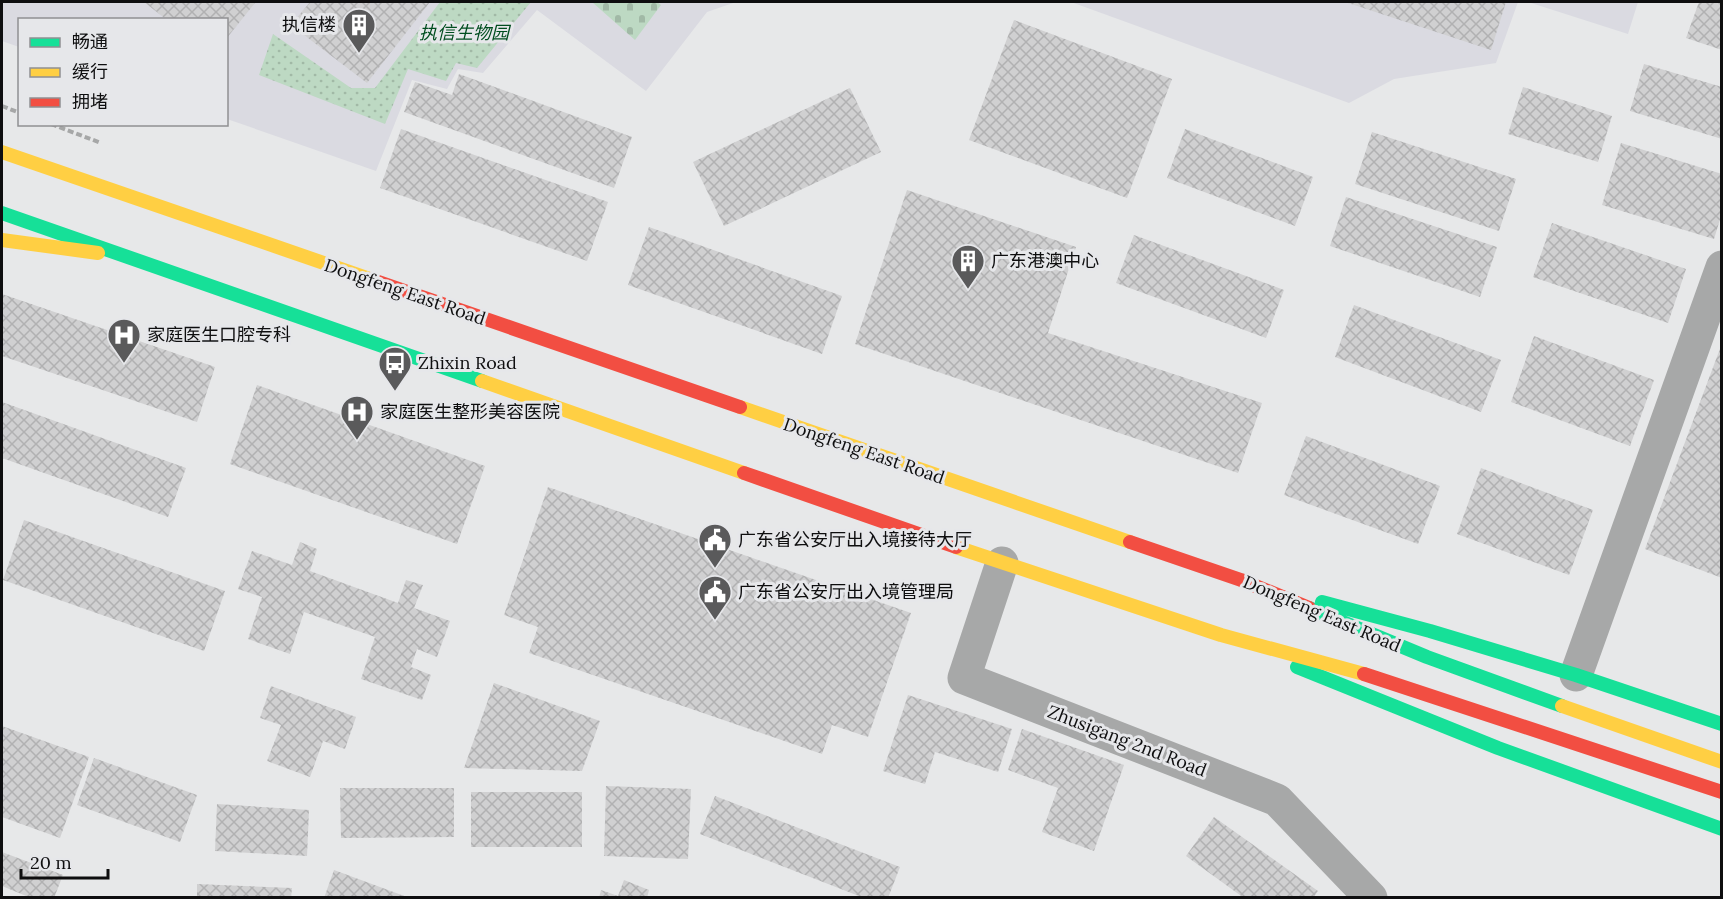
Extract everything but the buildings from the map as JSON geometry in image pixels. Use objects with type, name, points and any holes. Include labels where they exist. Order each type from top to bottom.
[{"type":"main road","name":"Dongfeng East Road","points":[[2,152],[1241,580],[1427,657],[1722,762]]},
{"type":"main road","name":"Dongfeng East Road","points":[[2,213],[1002,562],[1221,634],[1365,674],[1722,792]]},
{"type":"main road","points":[[2,240],[130,257]]},
{"type":"main road","points":[[1241,580],[1430,631],[1576,675],[1722,724]]},
{"type":"main road","points":[[1221,634],[1498,748],[1722,829]]},
{"type":"street","points":[[1576,675],[1722,267]]},
{"type":"street","name":"Zhusigang 2nd Road","points":[[1002,562],[964,678],[1277,800],[1371,897]]},
{"type":"path","points":[[2,106],[18,112]]},
{"type":"path","points":[[56,126],[101,143]]},
{"type":"shaded area","points":[[2,2],[736,2],[707,12],[646,91],[537,10],[483,73],[458,69],[447,89],[412,80],[376,171],[228,119],[228,18],[18,18],[18,47],[2,41]]},
{"type":"shaded area","points":[[1071,2],[1518,2],[1496,63],[1394,79],[1349,103]]},
{"type":"shaded area","points":[[1528,2],[1638,2],[1628,34]]},
{"type":"green space","name":"执信生物园","points":[[440,2],[531,2],[477,68],[456,63],[446,81],[408,69],[385,124],[259,75],[273,34],[351,88],[375,88]]},
{"type":"green space","points":[[592,2],[657,2],[661,5],[635,40]]},
{"type":"traffic: fast","points":[[2,213],[482,381]]},
{"type":"traffic: fast","points":[[1322,602],[1430,631],[1576,675],[1722,724]]},
{"type":"traffic: fast","points":[[1309,608],[1427,657],[1562,706]]},
{"type":"traffic: fast","points":[[1297,667],[1498,748],[1722,829]]},
{"type":"traffic: slow","points":[[2,152],[370,279]]},
{"type":"traffic: slow","points":[[2,240],[98,253]]},
{"type":"traffic: slow","points":[[482,381],[744,473]]},
{"type":"traffic: slow","points":[[740,407],[1130,542]]},
{"type":"traffic: slow","points":[[956,547],[1221,635],[1364,674]]},
{"type":"traffic: slow","points":[[1562,706],[1722,762]]},
{"type":"traffic: jam","points":[[370,279],[740,407]]},
{"type":"traffic: jam","points":[[744,473],[956,547]]},
{"type":"traffic: jam","points":[[1130,542],[1241,580],[1309,608]]},
{"type":"traffic: jam","points":[[1364,674],[1722,792]]},
{"type":"place","name":"执信楼","points":[[359,54]]},
{"type":"place","name":"广东港澳中心","points":[[968,290]]},
{"type":"place","name":"家庭医生口腔专科","points":[[124,364]]},
{"type":"place","name":"Zhixin Road","points":[[395,392]]},
{"type":"place","name":"家庭医生整形美容医院","points":[[357,441]]},
{"type":"place","name":"广东省公安厅出入境接待大厅","points":[[715,569]]},
{"type":"place","name":"广东省公安厅出入境管理局","points":[[715,621]]}]
